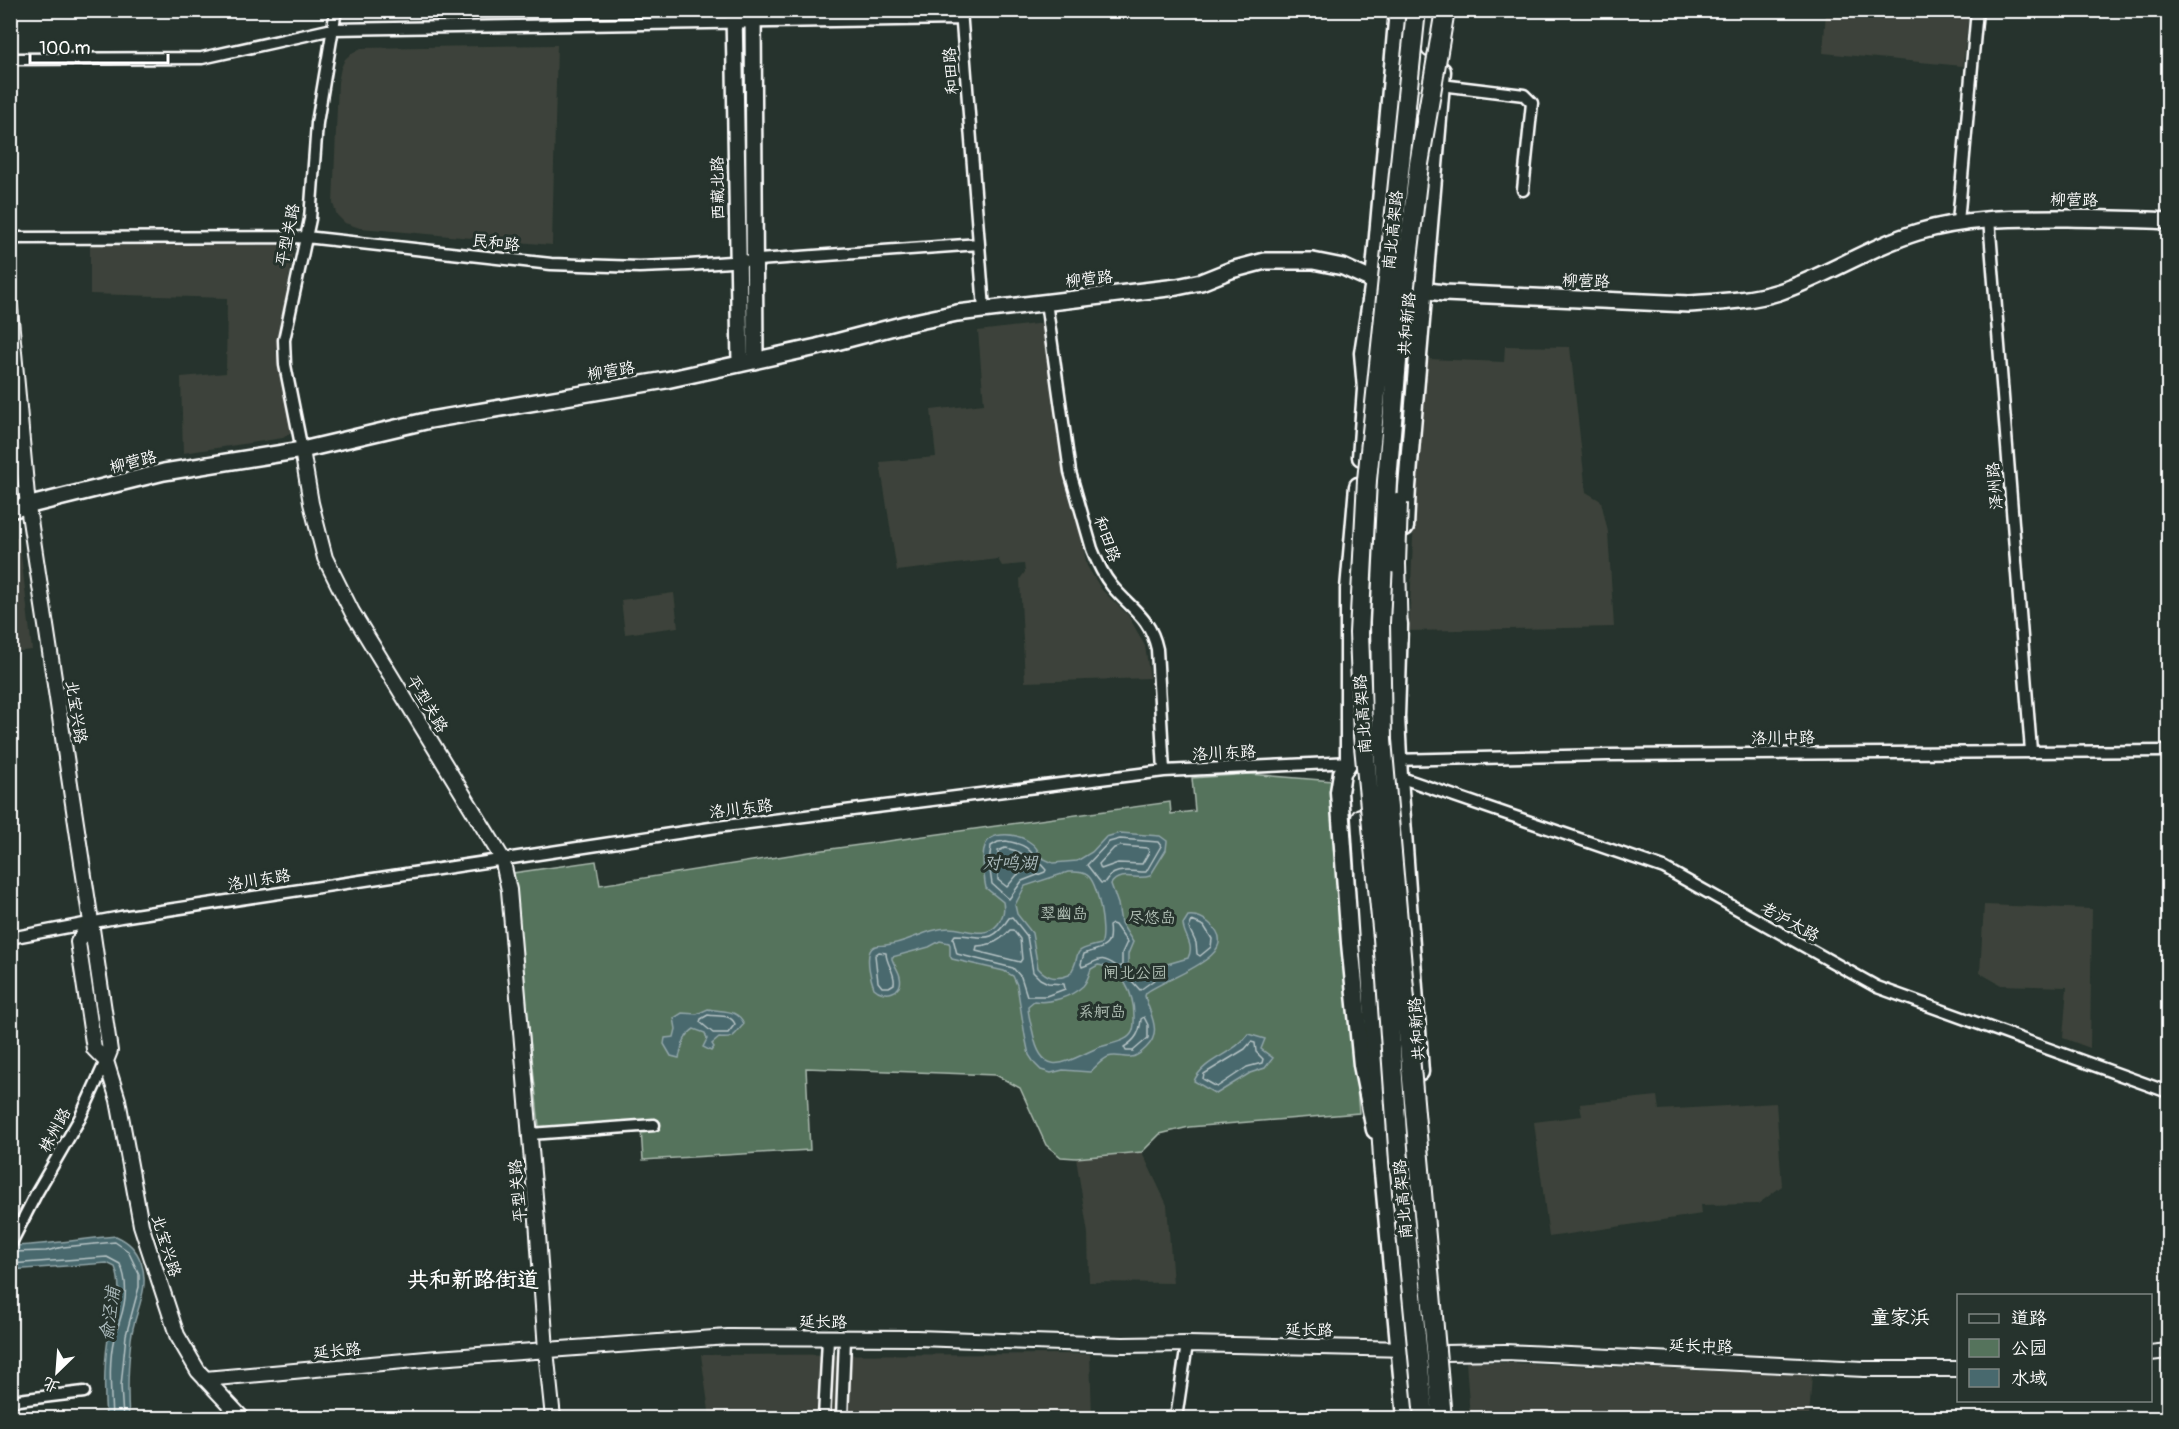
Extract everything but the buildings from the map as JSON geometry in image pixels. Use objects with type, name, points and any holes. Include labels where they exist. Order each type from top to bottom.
[{"type":"highway","name":"南北高架路","points":[[1416,10],[1367,480],[1359,633],[1363,736],[1383,938],[1399,1161],[1424,1419]]},
{"type":"highway","name":"南北高架路","points":[[1435,10],[1399,337],[1387,481],[1380,623],[1380,687],[1388,806],[1442,1419]]},
{"type":"highway","points":[[1419,164],[1444,10]]},
{"type":"highway","points":[[1398,638],[1396,564],[1399,484],[1414,304],[1413,218]]},
{"type":"highway","points":[[1363,736],[1361,818],[1384,1173]]},
{"type":"main road","name":"共和新路","points":[[1378,282],[1398,10]]},
{"type":"main road","name":"共和新路","points":[[1406,1419],[1384,1173],[1362,1065],[1350,943],[1340,792],[1342,773],[1349,762],[1349,589],[1366,388],[1410,10]]},
{"type":"main road","name":"共和新路","points":[[1444,10],[1445,42],[1441,85],[1391,526],[1389,593],[1398,638],[1396,717],[1399,777],[1448,1419]]},
{"type":"main road","name":"共和新路","points":[[1417,289],[1444,10]]},
{"type":"main road","name":"西藏北路","points":[[734,17],[740,364]]},
{"type":"main road","points":[[753,17],[755,361]]},
{"type":"main road","name":"柳营路","points":[[10,510],[164,472],[302,450],[399,426],[663,381],[837,343],[921,320],[984,309],[1177,287],[1201,282],[1231,270],[1265,261],[1313,261],[1343,267],[1378,282],[1417,289],[1689,304],[1751,299],[1805,282],[1899,238],[1958,222],[1989,219],[2067,218],[2169,221]]},
{"type":"main road","name":"共和新路","points":[[1349,762],[1359,771],[1388,1073],[1384,1173]]},
{"type":"street","name":"平型关路","points":[[336,10],[320,102],[314,185],[306,237],[284,340],[285,365],[311,503],[325,558],[352,612],[502,858],[509,890],[553,1419]]},
{"type":"street","points":[[1958,222],[1977,10]]},
{"type":"street","points":[[10,59],[202,58],[333,29],[734,17],[961,15]]},
{"type":"street","name":"和田路","points":[[961,15],[984,309]]},
{"type":"street","points":[[1441,85],[1524,95],[1533,103],[1523,190]]},
{"type":"street","name":"泽州路","points":[[1989,219],[2031,751]]},
{"type":"street","name":"民和路","points":[[10,238],[306,237],[550,264],[639,267],[979,244]]},
{"type":"street","name":"和田路","points":[[1046,302],[1070,471],[1092,549],[1107,578],[1141,614],[1154,637],[1157,649],[1164,771]]},
{"type":"street","name":"北宝兴路","points":[[10,308],[28,507],[110,1051],[106,1061],[118,1100],[141,1225],[177,1335],[190,1360],[242,1419]]},
{"type":"street","name":"洛川中路","points":[[1398,759],[1608,755],[2169,751]]},
{"type":"street","name":"洛川东路","points":[[10,938],[71,928],[91,922],[717,827],[1164,771],[1398,759]]},
{"type":"street","name":"老沪太路","points":[[1399,777],[1664,868],[1877,987],[2169,1092]]},
{"type":"street","name":"株州路","points":[[12,1242],[36,1194],[80,1118],[106,1061]]},
{"type":"street","points":[[530,1134],[654,1125]]},
{"type":"street","name":"延长路","points":[[206,1379],[728,1337],[916,1338],[1123,1345],[1400,1348],[1442,1353]]},
{"type":"street","points":[[824,1419],[828,1339]]},
{"type":"street","points":[[842,1419],[845,1339]]},
{"type":"street","points":[[1176,1419],[1187,1344]]},
{"type":"street","points":[[2152,1353],[2169,1351]]},
{"type":"street","name":"延长中路","points":[[1442,1353],[1505,1352],[1864,1369],[1957,1369]]},
{"type":"street","points":[[10,1401],[84,1392]]},
{"type":"shaded area","points":[[1826,11],[1969,11],[1963,66],[1823,53]]},
{"type":"shaded area","points":[[557,45],[552,245],[360,228],[345,223],[337,215],[333,204],[338,82],[345,59],[352,53],[361,48]]},
{"type":"shaded area","points":[[90,245],[295,245],[276,351],[291,423],[290,433],[283,438],[183,453],[181,377],[226,373],[227,298],[90,294]]},
{"type":"shaded area","points":[[1044,323],[1068,494],[1087,566],[1102,590],[1128,615],[1145,646],[1150,678],[1025,682],[1020,579],[1025,572],[1024,564],[1002,566],[998,559],[897,571],[880,462],[936,457],[931,410],[984,404],[978,331]]},
{"type":"shaded area","points":[[1505,346],[1570,347],[1586,492],[1601,501],[1608,532],[1614,627],[1409,631],[1417,448],[1427,359],[1504,362]]},
{"type":"shaded area","points":[[19,537],[32,650],[11,652],[11,538]]},
{"type":"shaded area","points":[[674,593],[678,627],[625,634],[621,600]]},
{"type":"shaded area","points":[[1984,905],[2092,909],[2090,1048],[2063,1038],[2067,987],[2001,985],[1980,973]]},
{"type":"shaded area","points":[[1657,1096],[1659,1110],[1776,1103],[1782,1186],[1758,1204],[1701,1205],[1702,1214],[1549,1237],[1534,1122],[1582,1116],[1580,1104]]},
{"type":"shaded area","points":[[1142,1152],[1167,1205],[1173,1283],[1089,1282],[1088,1234],[1076,1158]]},
{"type":"shaded area","points":[[1090,1354],[1092,1418],[710,1418],[701,1355]]},
{"type":"shaded area","points":[[1466,1361],[1812,1375],[1809,1418],[1470,1418]]},
{"type":"green space","name":"闸北公园","points":[[1249,774],[1333,781],[1359,1113],[1189,1127],[1160,1134],[1142,1152],[1076,1158],[1061,1157],[1046,1145],[1020,1088],[996,1075],[806,1068],[810,1150],[643,1160],[641,1129],[540,1136],[513,873],[596,861],[600,885],[809,852],[1170,802],[1171,814],[1195,811],[1192,778]]},
{"type":"water","name":"对鸣湖","points":[[1120,833],[1160,836],[1167,841],[1166,850],[1150,876],[1119,878],[1111,884],[1118,904],[1121,923],[1133,942],[1128,954],[1128,964],[1133,969],[1143,971],[1188,958],[1190,945],[1183,924],[1188,916],[1197,916],[1209,923],[1218,935],[1218,946],[1211,956],[1146,993],[1154,1023],[1154,1036],[1139,1054],[1131,1057],[1108,1057],[1090,1072],[1063,1070],[1051,1073],[1041,1070],[1029,1055],[1017,985],[1013,976],[1004,971],[952,959],[949,943],[940,941],[929,947],[892,957],[899,972],[899,987],[888,993],[874,988],[869,959],[873,947],[902,942],[941,929],[955,928],[981,932],[993,929],[998,924],[1003,913],[1003,902],[986,888],[983,864],[985,846],[993,837],[1006,835],[1020,837],[1035,846],[1042,858],[1053,863],[1077,861],[1092,852],[1106,837]],"holes":[[[1068,872],[1087,875],[1095,887],[1103,938],[1101,944],[1079,952],[1069,975],[1052,977],[1038,968],[1032,933],[1017,914],[1015,905],[1025,886]],[[1098,965],[1114,971],[1129,991],[1133,1008],[1132,1032],[1124,1039],[1066,1062],[1049,1062],[1042,1057],[1037,1048],[1028,1006],[1034,1001],[1053,1000],[1072,993],[1083,986],[1091,969]]]},
{"type":"water","points":[[708,1009],[738,1015],[744,1024],[731,1037],[719,1038],[712,1044],[714,1047],[711,1051],[703,1047],[707,1039],[705,1033],[694,1029],[685,1038],[679,1058],[671,1056],[664,1044],[665,1038],[674,1037],[676,1029],[674,1018],[682,1013],[697,1014]]},
{"type":"water","points":[[1248,1034],[1265,1039],[1261,1049],[1273,1058],[1265,1068],[1250,1073],[1216,1094],[1194,1081],[1205,1067],[1235,1047]]},
{"type":"water","points":[[116,1236],[128,1243],[137,1253],[144,1272],[143,1292],[130,1349],[129,1418],[106,1418],[107,1349],[119,1292],[115,1267],[107,1263],[11,1270],[11,1246]]},
{"type":"district","name":"共和新路街道","points":[[473,1280]]},
{"type":"district","name":"童家浜","points":[[1900,1317]]},
{"type":"park label","name":"翠幽岛","points":[[1064,914]]},
{"type":"park label","name":"尽悠岛","points":[[1152,918]]},
{"type":"park label","name":"系舸岛","points":[[1102,1012]]},
{"type":"water label","name":"俞泾浦","points":[[110,1314]]}]
